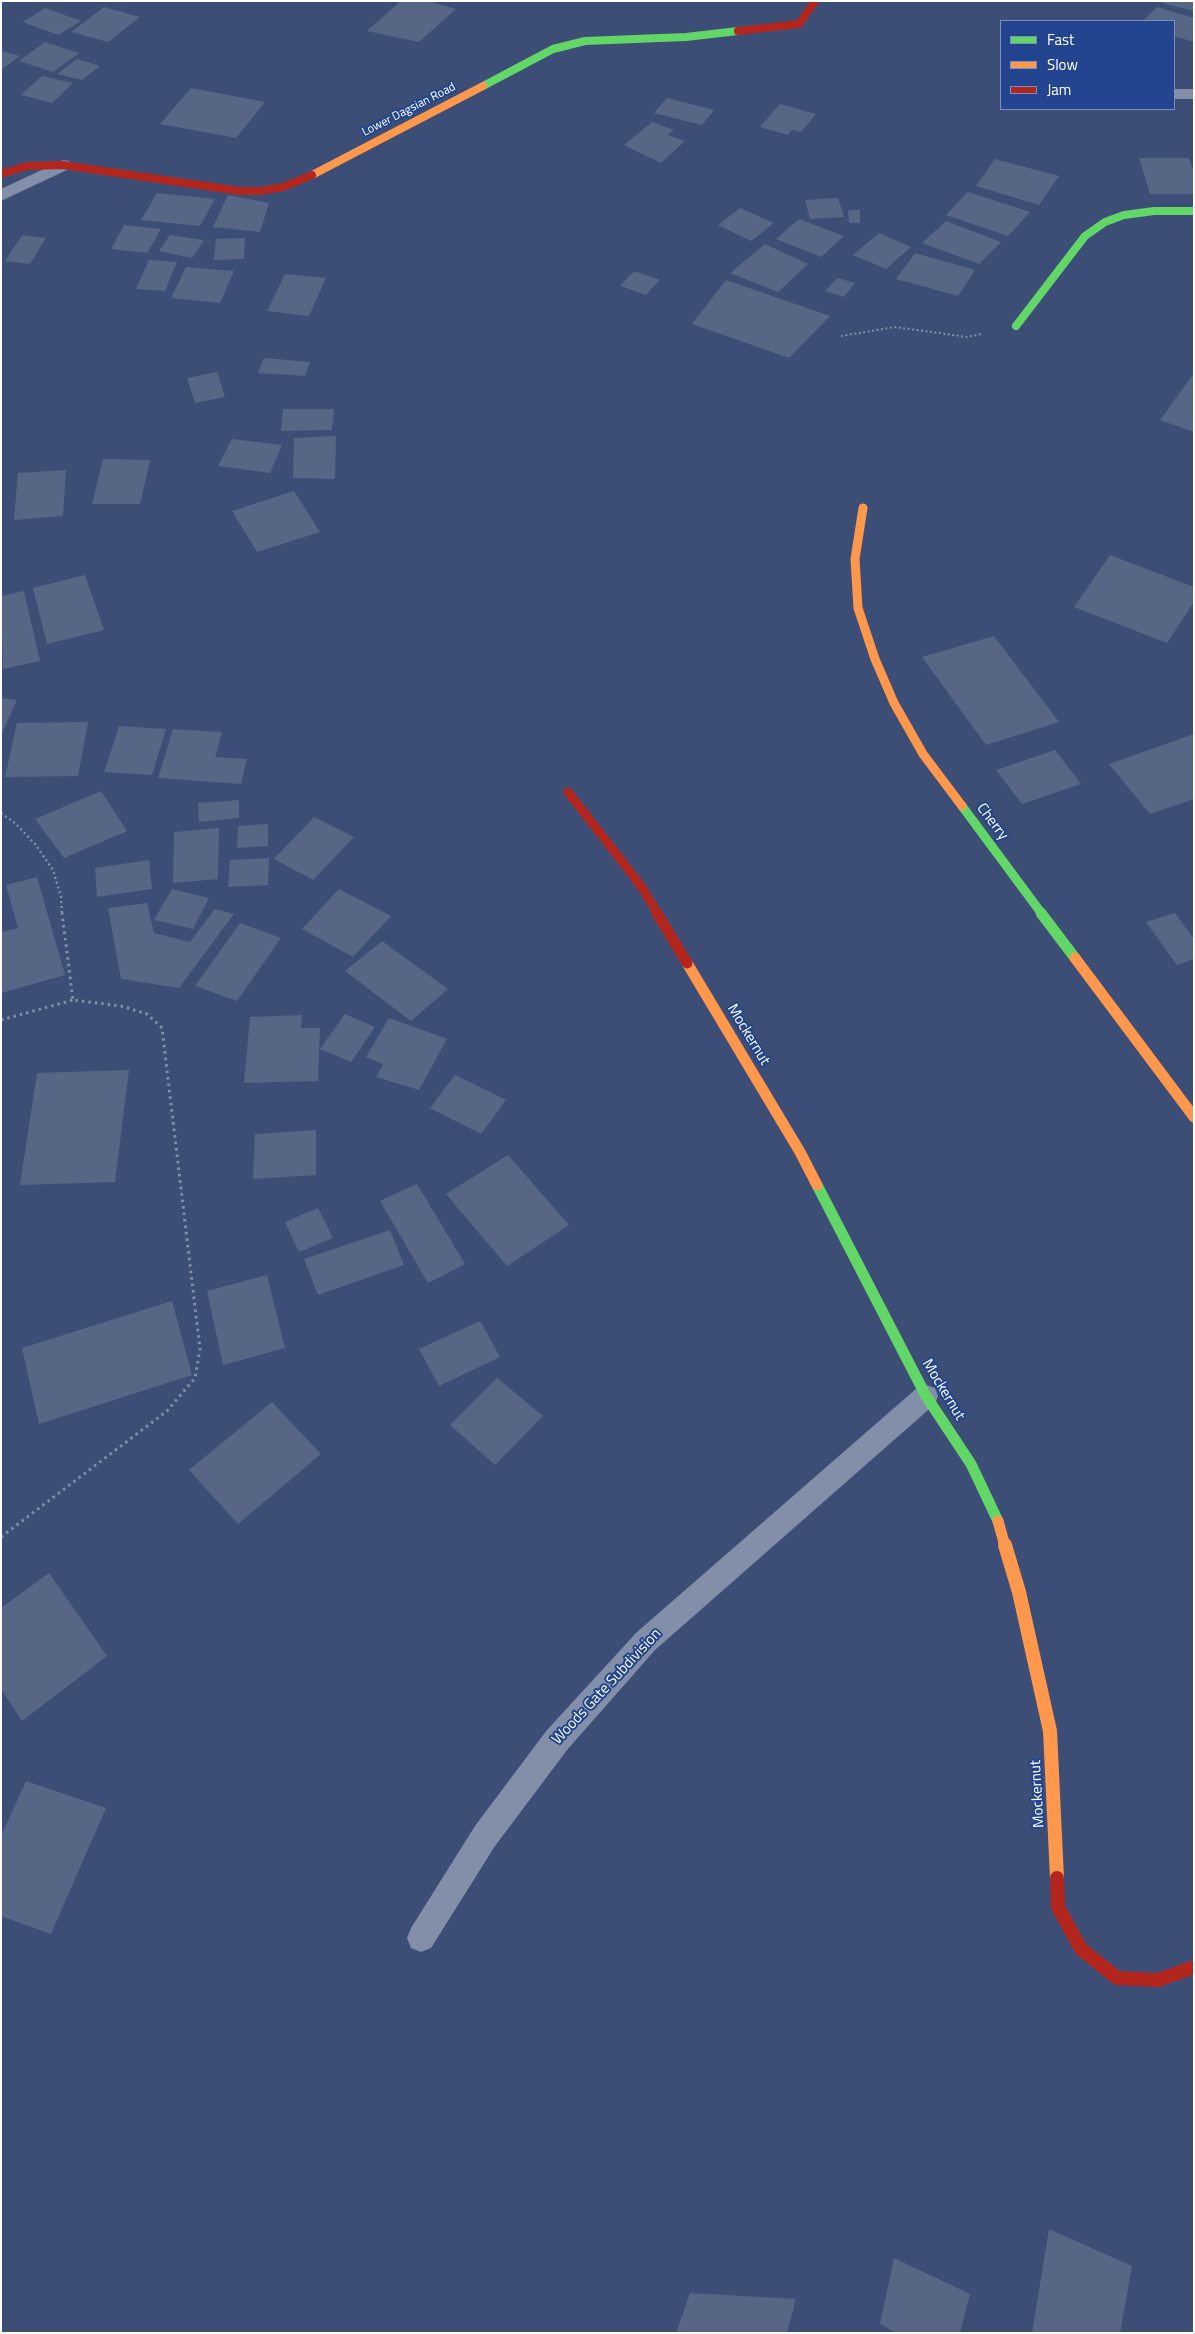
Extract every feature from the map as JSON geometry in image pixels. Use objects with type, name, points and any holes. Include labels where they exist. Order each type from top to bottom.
[{"type":"street","name":"Lower Dagsian Road","points":[[1,174],[27,166],[63,165],[240,191],[261,191],[283,187],[332,166],[553,50],[584,41],[686,37],[799,24],[815,1]]},
{"type":"street","points":[[1,196],[63,165]]},
{"type":"street","points":[[1016,326],[1085,236],[1105,222],[1124,215],[1154,211],[1194,211]]},
{"type":"street","name":"Cherry","points":[[863,508],[855,559],[858,608],[875,659],[894,703],[923,754],[1194,1117]]},
{"type":"street","name":"Mockernut","points":[[568,792],[641,886],[800,1152],[926,1396],[971,1464],[996,1516],[1019,1592],[1050,1731],[1058,1907],[1081,1949],[1117,1978],[1158,1980],[1194,1967]]},
{"type":"lane","name":"Woods Gate Subdivision","points":[[421,1938],[485,1836],[556,1740],[646,1641],[926,1396]]},
{"type":"path","points":[[841,336],[895,327],[967,337],[1016,326]]},
{"type":"path","points":[[1,813],[16,824],[35,844],[53,870],[61,897],[63,932],[73,1000]]},
{"type":"path","points":[[1,1020],[73,1000],[121,1006],[147,1014],[162,1028],[200,1349],[195,1378],[167,1411],[1,1537]]},
{"type":"building","points":[[401,1],[428,1],[456,9],[419,42],[367,31]]},
{"type":"building","points":[[1194,1],[1194,11],[1158,2]]},
{"type":"building","points":[[104,7],[140,17],[108,42],[71,32]]},
{"type":"building","points":[[1157,7],[1194,18],[1194,42],[1175,36],[1175,20],[1144,20]]},
{"type":"building","points":[[45,8],[81,21],[58,35],[23,22]]},
{"type":"building","points":[[45,42],[79,53],[53,72],[19,61]]},
{"type":"building","points":[[1,51],[20,56],[1,70]]},
{"type":"building","points":[[77,59],[100,66],[82,80],[57,74]]},
{"type":"building","points":[[42,76],[73,83],[52,103],[21,95]]},
{"type":"building","points":[[191,88],[265,102],[236,138],[160,124]]},
{"type":"building","points":[[667,98],[714,110],[702,125],[654,113]]},
{"type":"building","points":[[780,104],[816,114],[801,132],[792,130],[788,135],[760,127]]},
{"type":"building","points":[[652,122],[674,130],[668,135],[685,141],[661,163],[624,145]]},
{"type":"building","points":[[1139,158],[1189,158],[1194,173],[1194,194],[1150,194]]},
{"type":"building","points":[[995,159],[1059,176],[1039,205],[976,186]]},
{"type":"building","points":[[968,192],[1030,212],[1008,236],[946,215]]},
{"type":"building","points":[[157,193],[215,199],[200,226],[141,220]]},
{"type":"building","points":[[228,195],[269,203],[260,232],[213,227]]},
{"type":"building","points":[[838,198],[844,217],[810,219],[805,200]]},
{"type":"building","points":[[740,208],[774,223],[751,241],[718,225]]},
{"type":"building","points":[[848,210],[860,210],[860,223],[849,223]]},
{"type":"building","points":[[799,219],[844,236],[821,257],[776,239]]},
{"type":"building","points":[[946,221],[1001,242],[979,264],[922,243]]},
{"type":"building","points":[[124,225],[161,229],[147,253],[111,249]]},
{"type":"building","points":[[879,233],[911,247],[886,269],[853,255]]},
{"type":"building","points":[[22,235],[46,238],[30,264],[5,261]]},
{"type":"building","points":[[170,235],[204,240],[192,258],[159,251]]},
{"type":"building","points":[[245,238],[244,259],[214,260],[216,239]]},
{"type":"building","points":[[765,244],[808,264],[778,292],[730,273]]},
{"type":"building","points":[[915,253],[975,270],[958,296],[896,279]]},
{"type":"building","points":[[149,260],[177,262],[165,291],[136,289]]},
{"type":"building","points":[[186,267],[234,271],[220,303],[171,298]]},
{"type":"building","points":[[634,271],[660,280],[646,295],[620,286]]},
{"type":"building","points":[[285,274],[326,278],[309,316],[267,311]]},
{"type":"building","points":[[837,278],[855,283],[844,297],[825,291]]},
{"type":"building","points":[[726,280],[830,316],[789,358],[692,324]]},
{"type":"building","points":[[264,358],[310,362],[305,376],[258,373]]},
{"type":"building","points":[[217,372],[225,397],[195,403],[187,378]]},
{"type":"building","points":[[1194,373],[1194,432],[1160,420]]},
{"type":"building","points":[[283,409],[334,409],[332,430],[281,431]]},
{"type":"building","points":[[336,436],[335,479],[293,478],[294,438]]},
{"type":"building","points":[[232,439],[282,445],[270,473],[218,466]]},
{"type":"building","points":[[103,459],[150,460],[140,504],[92,504]]},
{"type":"building","points":[[66,470],[63,516],[14,520],[18,473]]},
{"type":"building","points":[[294,491],[320,532],[257,552],[232,511]]},
{"type":"building","points":[[1110,555],[1194,587],[1194,602],[1167,643],[1074,607]]},
{"type":"building","points":[[85,575],[104,630],[47,644],[33,588]]},
{"type":"building","points":[[24,591],[40,661],[3,669],[1,596]]},
{"type":"building","points":[[994,636],[1059,722],[986,745],[922,657]]},
{"type":"building","points":[[1,698],[17,700],[1,735]]},
{"type":"building","points":[[88,722],[78,776],[5,777],[17,723]]},
{"type":"building","points":[[119,726],[166,729],[152,775],[104,772]]},
{"type":"building","points":[[173,729],[222,732],[215,757],[247,759],[241,784],[158,778]]},
{"type":"building","points":[[1194,734],[1194,799],[1150,814],[1109,764]]},
{"type":"building","points":[[1055,750],[1081,784],[1022,804],[996,770]]},
{"type":"building","points":[[101,791],[127,831],[64,858],[35,819]]},
{"type":"building","points":[[239,800],[239,818],[199,822],[198,803]]},
{"type":"building","points":[[314,817],[354,837],[313,880],[274,859]]},
{"type":"building","points":[[268,824],[268,846],[237,848],[238,826]]},
{"type":"building","points":[[219,828],[218,879],[173,883],[174,832]]},
{"type":"building","points":[[269,858],[268,885],[228,887],[230,860]]},
{"type":"building","points":[[149,860],[152,889],[97,897],[95,868]]},
{"type":"building","points":[[37,877],[65,975],[1,993],[1,932],[18,928],[6,885]]},
{"type":"building","points":[[172,889],[209,898],[193,929],[154,920]]},
{"type":"building","points":[[339,889],[391,916],[353,957],[302,929]]},
{"type":"building","points":[[147,903],[154,933],[190,942],[215,909],[234,914],[179,988],[121,979],[108,908]]},
{"type":"building","points":[[1175,913],[1194,939],[1194,959],[1177,965],[1146,922]]},
{"type":"building","points":[[240,923],[281,938],[237,1001],[195,986]]},
{"type":"building","points":[[382,941],[448,989],[411,1021],[345,971]]},
{"type":"building","points":[[345,1014],[375,1027],[351,1062],[320,1049]]},
{"type":"building","points":[[302,1015],[301,1028],[320,1028],[318,1081],[244,1083],[250,1017]]},
{"type":"building","points":[[389,1018],[447,1039],[419,1090],[376,1077],[383,1064],[366,1057]]},
{"type":"building","points":[[129,1070],[115,1182],[20,1185],[37,1073]]},
{"type":"building","points":[[455,1075],[506,1100],[481,1134],[430,1108]]},
{"type":"building","points":[[316,1130],[316,1175],[253,1179],[255,1134]]},
{"type":"building","points":[[508,1155],[569,1225],[507,1266],[446,1194]]},
{"type":"building","points":[[417,1184],[465,1264],[428,1283],[380,1201]]},
{"type":"building","points":[[318,1208],[333,1238],[299,1252],[285,1222]]},
{"type":"building","points":[[390,1230],[404,1265],[318,1295],[304,1259]]},
{"type":"building","points":[[267,1275],[285,1348],[223,1365],[207,1291]]},
{"type":"building","points":[[172,1301],[192,1375],[39,1424],[22,1348]]},
{"type":"building","points":[[480,1321],[500,1357],[439,1386],[419,1349]]},
{"type":"building","points":[[497,1378],[543,1416],[495,1465],[450,1425]]},
{"type":"building","points":[[272,1402],[321,1454],[238,1524],[189,1470]]},
{"type":"building","points":[[49,1573],[107,1656],[22,1721],[1,1689],[1,1608]]},
{"type":"building","points":[[26,1781],[106,1808],[51,1934],[1,1916],[1,1836]]},
{"type":"building","points":[[1049,2229],[1132,2266],[1120,2333],[1032,2333]]},
{"type":"building","points":[[894,2258],[970,2294],[960,2333],[896,2333],[880,2324]]},
{"type":"building","points":[[690,2293],[796,2299],[787,2333],[676,2333]]},
{"type":"traffic: fast","points":[[483,86],[553,49],[585,41],[686,37],[738,31]]},
{"type":"traffic: fast","points":[[1016,326],[1085,236],[1105,222],[1124,215],[1154,211],[1194,211]]},
{"type":"traffic: fast","points":[[962,806],[1075,958]]},
{"type":"traffic: fast","points":[[817,1185],[926,1396],[971,1464],[998,1521]]},
{"type":"traffic: slow","points":[[312,175],[483,86]]},
{"type":"traffic: slow","points":[[863,508],[855,559],[858,608],[875,659],[894,703],[923,754],[962,806]]},
{"type":"traffic: slow","points":[[1075,958],[1194,1117]]},
{"type":"traffic: slow","points":[[687,963],[800,1152],[817,1185]]},
{"type":"traffic: slow","points":[[998,1521],[1019,1592],[1050,1731],[1057,1878]]},
{"type":"traffic: jam","points":[[738,31],[799,24],[815,1]]},
{"type":"traffic: jam","points":[[1,174],[27,166],[63,165],[240,191],[261,191],[283,187],[312,175]]},
{"type":"traffic: jam","points":[[568,792],[641,886],[687,963]]},
{"type":"traffic: jam","points":[[1057,1878],[1058,1907],[1081,1949],[1117,1978],[1158,1980],[1194,1967]]}]
